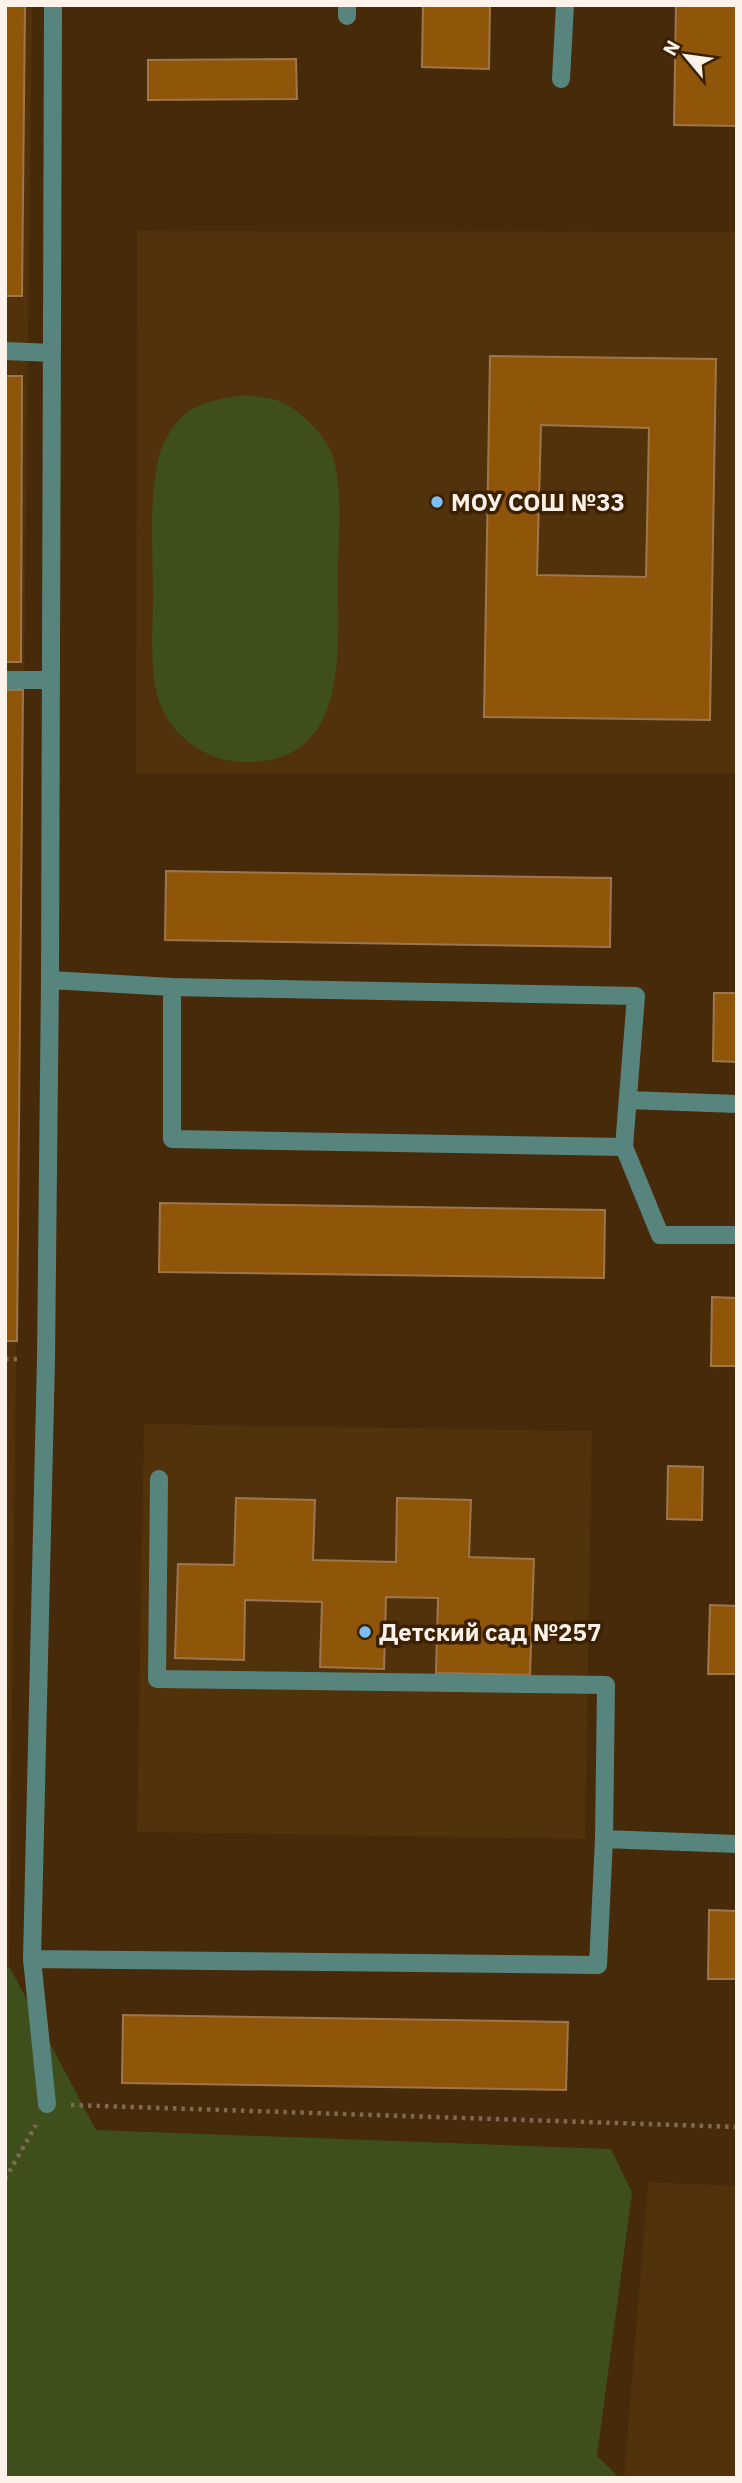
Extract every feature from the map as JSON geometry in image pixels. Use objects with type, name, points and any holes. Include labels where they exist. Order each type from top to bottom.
[{"type":"street","points":[[47,2104],[32,1959],[46,1359],[53,5]]},
{"type":"street","points":[[561,79],[565,5]]},
{"type":"street","points":[[5,351],[52,353]]},
{"type":"street","points":[[5,680],[51,680]]},
{"type":"street","points":[[50,980],[172,986],[636,996],[624,1147],[660,1235],[737,1235]]},
{"type":"street","points":[[172,986],[172,1139],[624,1147]]},
{"type":"street","points":[[628,1100],[737,1104]]},
{"type":"street","points":[[32,1959],[598,1965],[604,1839],[606,1685],[157,1679],[159,1479]]},
{"type":"street","points":[[604,1839],[737,1844]]},
{"type":"path","points":[[5,2179],[47,2104],[737,2127]]},
{"type":"shaded area","points":[[5,5],[32,5],[9,1966],[5,1973]]},
{"type":"shaded area","name":"МОУ СОШ №33","points":[[137,231],[737,232],[737,773],[136,773]]},
{"type":"shaded area","name":"Детский сад №257","points":[[144,1424],[592,1431],[585,1839],[137,1832]]},
{"type":"shaded area","points":[[648,2182],[737,2186],[737,2478],[624,2478]]},
{"type":"green space","points":[[245,395],[284,403],[301,414],[316,430],[332,454],[338,482],[340,512],[337,665],[332,695],[321,722],[305,744],[279,757],[244,762],[217,757],[192,745],[181,736],[164,714],[156,689],[153,663],[152,524],[156,470],[161,449],[178,421],[200,405]]},
{"type":"green space","points":[[9,1966],[96,2130],[611,2149],[632,2193],[597,2456],[620,2478],[5,2478],[5,1974]]},
{"type":"building","points":[[5,5],[25,5],[22,296],[5,296]]},
{"type":"building","points":[[423,5],[490,5],[489,69],[422,67]]},
{"type":"building","points":[[676,5],[737,5],[737,126],[674,125]]},
{"type":"building","points":[[296,59],[297,99],[148,100],[148,60]]},
{"type":"building","points":[[490,356],[716,359],[710,720],[484,717]],"holes":[[[541,425],[649,428],[646,577],[537,575]]]},
{"type":"building","points":[[5,376],[22,376],[21,662],[5,662]]},
{"type":"building","points":[[5,690],[23,690],[17,1341],[5,1341]]},
{"type":"building","points":[[166,871],[611,878],[610,947],[165,940]]},
{"type":"building","points":[[714,993],[737,993],[737,1062],[713,1061]]},
{"type":"building","points":[[160,1203],[605,1210],[604,1278],[159,1272]]},
{"type":"building","points":[[712,1297],[737,1298],[737,1366],[711,1366]]},
{"type":"building","points":[[668,1466],[703,1467],[702,1520],[667,1519]]},
{"type":"building","points":[[236,1498],[315,1500],[313,1560],[396,1562],[397,1498],[471,1500],[469,1557],[534,1559],[530,1675],[436,1673],[438,1598],[386,1597],[384,1669],[320,1667],[322,1602],[245,1600],[244,1660],[175,1658],[178,1564],[234,1565]]},
{"type":"building","points":[[710,1605],[737,1606],[737,1674],[708,1674]]},
{"type":"building","points":[[709,1910],[737,1911],[737,1979],[708,1979]]},
{"type":"building","points":[[123,2015],[568,2022],[566,2090],[122,2083]]},
{"type":"place","name":"МОУ СОШ №33","points":[[437,502]]},
{"type":"place","name":"Детский сад №257","points":[[365,1632]]}]
